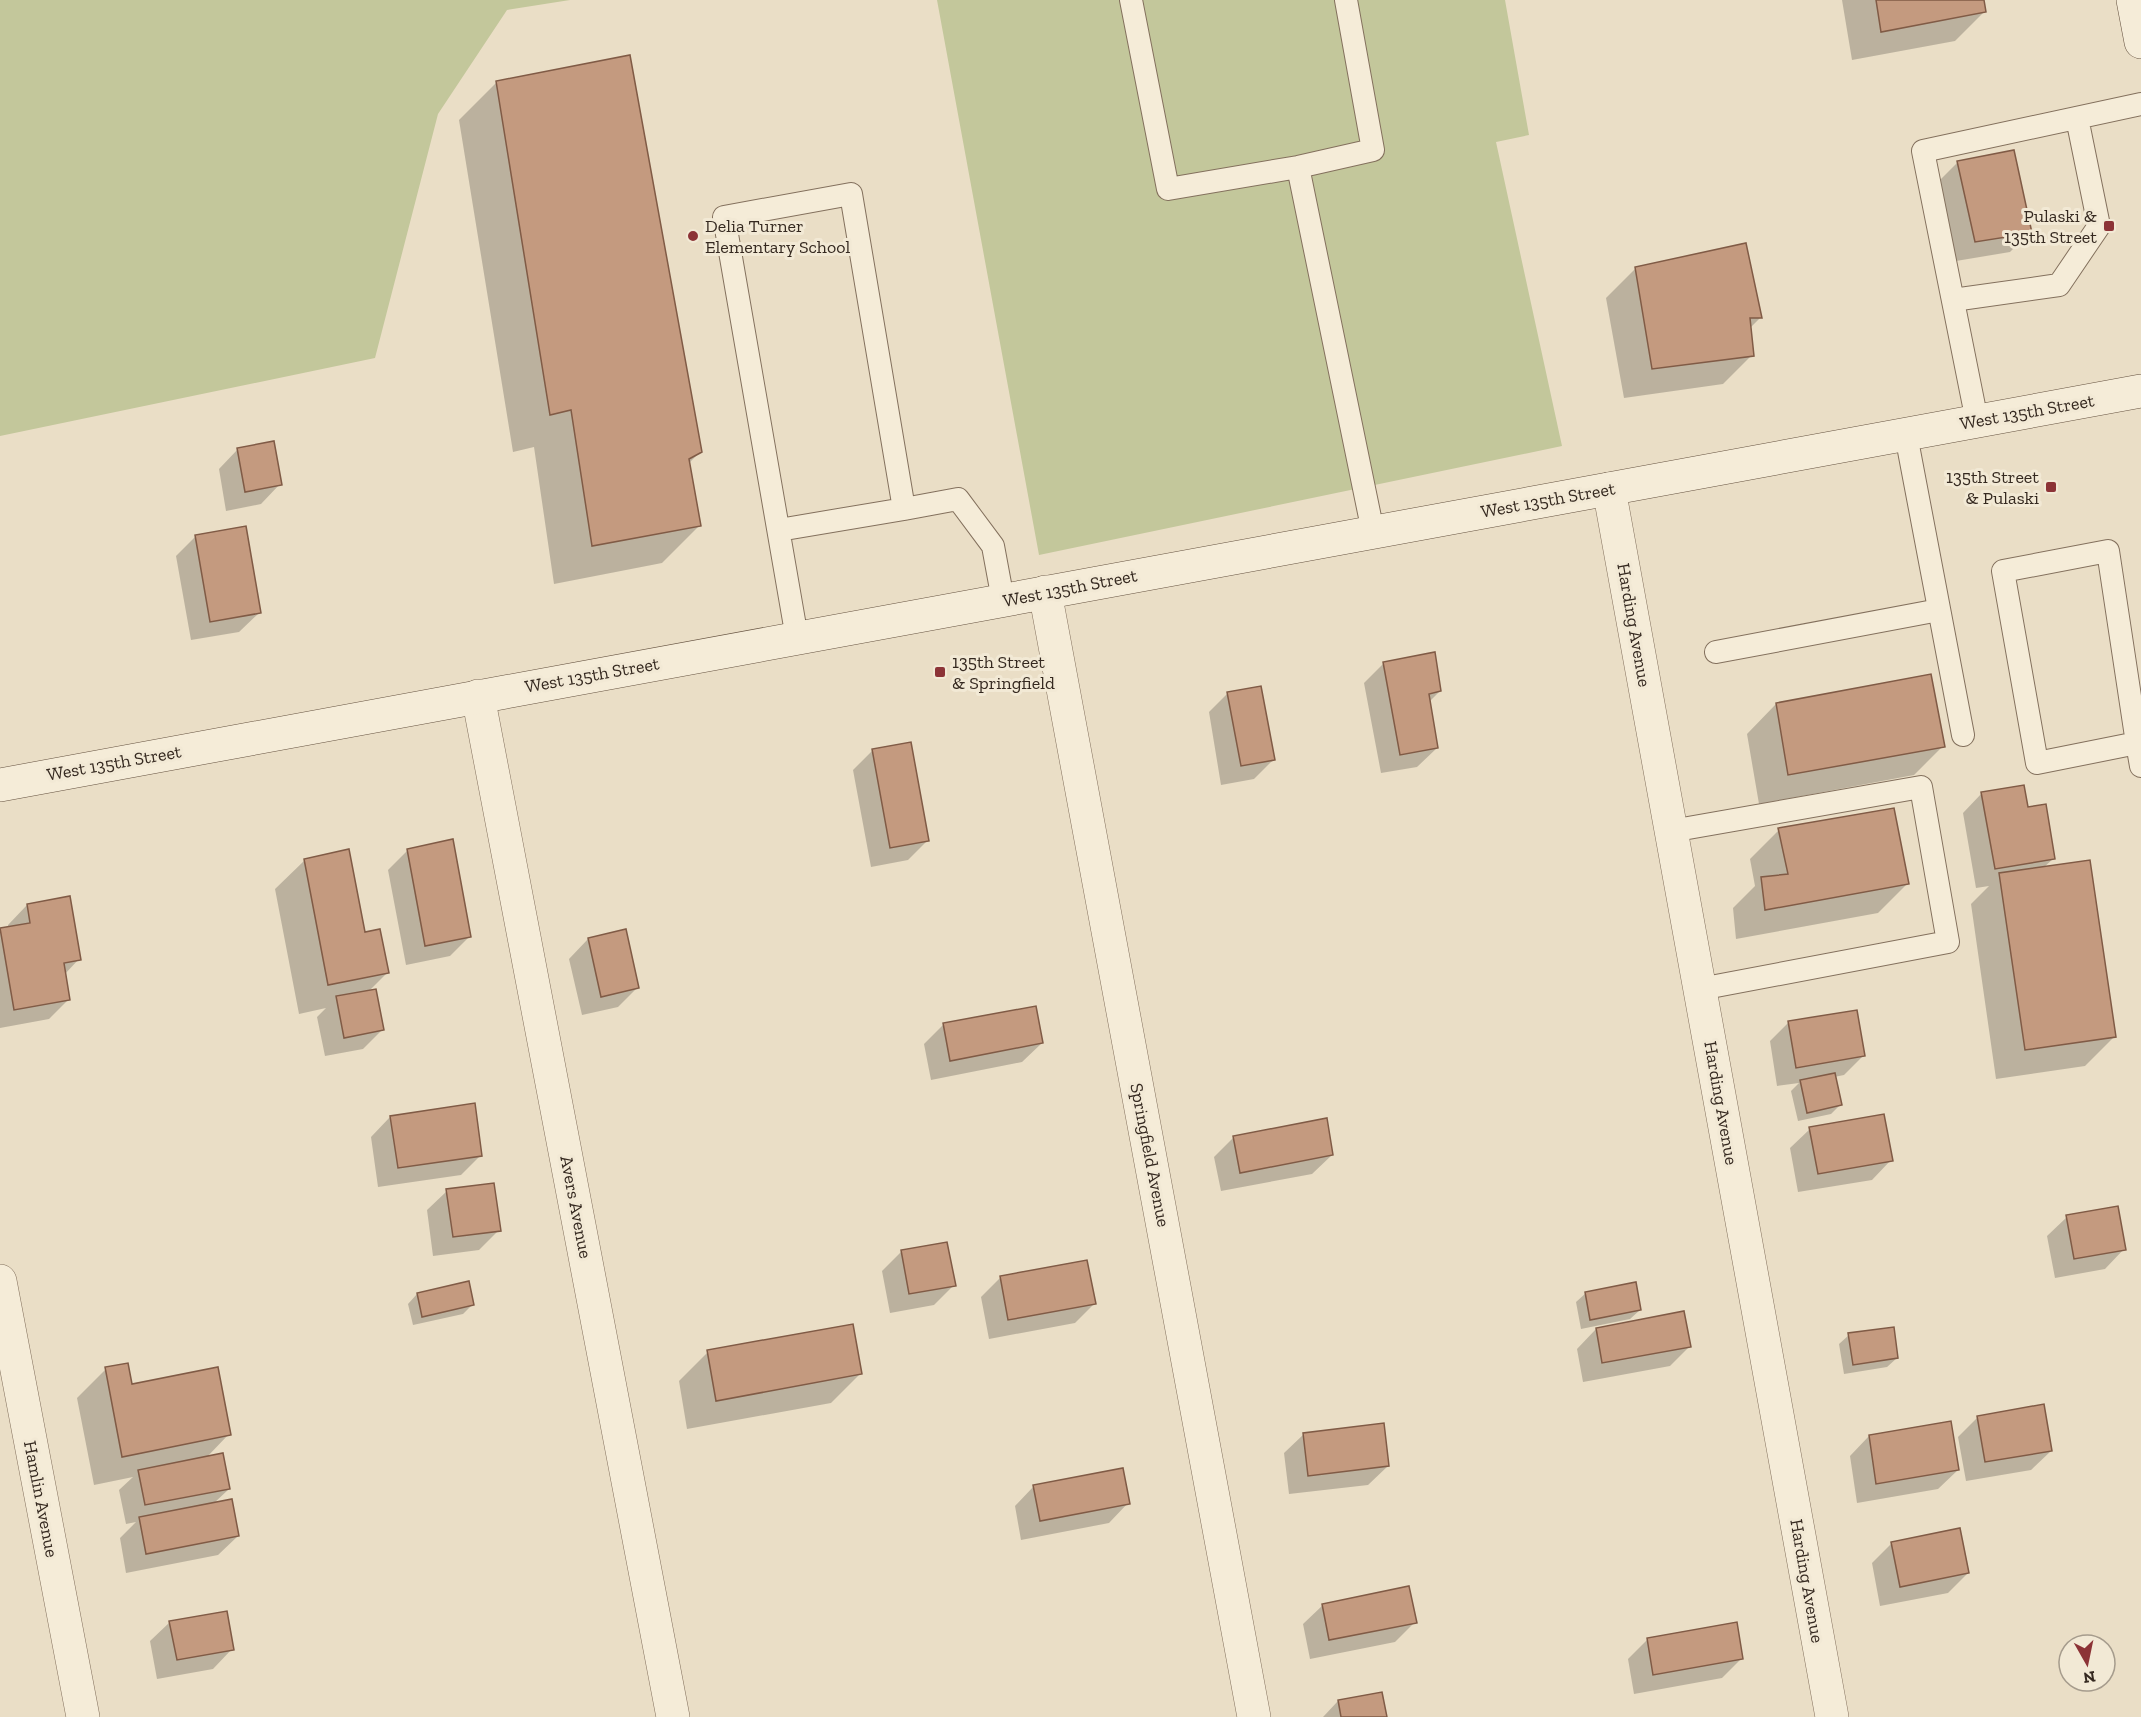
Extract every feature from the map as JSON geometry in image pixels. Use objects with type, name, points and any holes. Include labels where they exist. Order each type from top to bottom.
[{"type":"street","points":[[2133,0],[2141,42]]},
{"type":"street","name":"West 135th Street","points":[[0,785],[2141,391]]},
{"type":"street","name":"Harding Avenue","points":[[1609,489],[1832,1717]]},
{"type":"street","name":"Springfield Avenue","points":[[1045,592],[1254,1717]]},
{"type":"street","name":"Avers Avenue","points":[[478,696],[673,1717]]},
{"type":"street","name":"Hamlin Avenue","points":[[0,1281],[83,1717]]},
{"type":"lane","points":[[1131,0],[1168,189],[1298,167],[1373,150],[1346,0]]},
{"type":"lane","points":[[1977,421],[1923,151],[2141,104]]},
{"type":"lane","points":[[1953,300],[2059,285],[2093,236],[2099,226],[2077,118]]},
{"type":"lane","points":[[1298,167],[1373,532]]},
{"type":"lane","points":[[797,638],[724,218],[851,194],[904,508]]},
{"type":"lane","points":[[1906,435],[1963,735]]},
{"type":"lane","points":[[779,530],[958,499],[993,546],[1003,600]]},
{"type":"lane","points":[[2139,742],[2037,763],[2003,571],[2108,551],[2139,742],[2141,766]]},
{"type":"lane","points":[[1716,652],[1940,610]]},
{"type":"lane","points":[[1671,831],[1921,787],[1948,942],[1700,989]]},
{"type":"green space","points":[[0,0],[570,0],[507,10],[438,114],[375,358],[0,436]]},
{"type":"green space","points":[[937,0],[1505,0],[1529,135],[1496,142],[1562,446],[1039,555]]},
{"type":"building","points":[[1876,0],[1984,0],[1986,12],[1881,32]]},
{"type":"building","points":[[630,55],[702,452],[689,459],[701,526],[592,546],[571,410],[550,415],[496,81]]},
{"type":"building","points":[[2014,150],[2032,233],[1975,242],[1957,161]]},
{"type":"building","points":[[1746,243],[1762,318],[1750,318],[1754,356],[1652,369],[1635,267]]},
{"type":"building","points":[[274,441],[282,485],[245,492],[237,448]]},
{"type":"building","points":[[246,526],[261,613],[210,622],[195,535]]},
{"type":"building","points":[[1435,652],[1441,691],[1429,694],[1438,748],[1400,755],[1383,662]]},
{"type":"building","points":[[1931,674],[1945,747],[1788,775],[1776,703]]},
{"type":"building","points":[[1261,686],[1275,760],[1241,766],[1227,692]]},
{"type":"building","points":[[911,742],[929,841],[890,848],[872,749]]},
{"type":"building","points":[[2024,785],[2028,807],[2046,804],[2055,859],[1995,869],[1981,792]]},
{"type":"building","points":[[1894,808],[1909,884],[1765,910],[1761,877],[1788,874],[1778,828]]},
{"type":"building","points":[[453,839],[471,937],[425,946],[407,849]]},
{"type":"building","points":[[349,849],[365,932],[380,929],[389,973],[328,985],[304,859]]},
{"type":"building","points":[[2090,860],[2116,1037],[2025,1050],[1999,873]]},
{"type":"building","points":[[70,896],[81,960],[64,963],[70,1000],[14,1010],[0,928],[30,923],[27,904]]},
{"type":"building","points":[[626,929],[639,988],[601,997],[588,938]]},
{"type":"building","points":[[376,989],[384,1030],[344,1038],[336,996]]},
{"type":"building","points":[[1036,1006],[1043,1043],[950,1061],[943,1023]]},
{"type":"building","points":[[1857,1010],[1865,1056],[1796,1068],[1788,1021]]},
{"type":"building","points":[[1835,1073],[1842,1105],[1807,1113],[1800,1080]]},
{"type":"building","points":[[475,1103],[482,1156],[398,1168],[390,1116]]},
{"type":"building","points":[[1884,1114],[1893,1161],[1818,1174],[1809,1127]]},
{"type":"building","points":[[1327,1118],[1333,1155],[1240,1173],[1233,1136]]},
{"type":"building","points":[[494,1183],[501,1231],[453,1237],[446,1189]]},
{"type":"building","points":[[2118,1206],[2126,1250],[2074,1259],[2066,1215]]},
{"type":"building","points":[[947,1242],[956,1286],[909,1294],[901,1250]]},
{"type":"building","points":[[1087,1260],[1096,1304],[1008,1320],[1000,1276]]},
{"type":"building","points":[[469,1281],[474,1305],[422,1317],[417,1293]]},
{"type":"building","points":[[1636,1282],[1641,1310],[1590,1320],[1585,1292]]},
{"type":"building","points":[[1684,1311],[1691,1347],[1602,1363],[1596,1328]]},
{"type":"building","points":[[853,1324],[862,1374],[716,1401],[707,1350]]},
{"type":"building","points":[[1894,1327],[1898,1358],[1853,1365],[1848,1333]]},
{"type":"building","points":[[128,1363],[132,1384],[218,1367],[231,1435],[122,1457],[105,1367]]},
{"type":"building","points":[[2044,1404],[2052,1451],[1985,1462],[1977,1416]]},
{"type":"building","points":[[1951,1421],[1959,1470],[1876,1484],[1869,1435]]},
{"type":"building","points":[[1384,1423],[1389,1466],[1308,1476],[1303,1433]]},
{"type":"building","points":[[223,1453],[230,1489],[145,1505],[138,1470]]},
{"type":"building","points":[[1123,1468],[1130,1504],[1040,1521],[1033,1485]]},
{"type":"building","points":[[232,1499],[239,1536],[146,1554],[139,1517]]},
{"type":"building","points":[[1960,1528],[1969,1573],[1900,1587],[1891,1542]]},
{"type":"building","points":[[1409,1586],[1417,1623],[1329,1640],[1322,1604]]},
{"type":"building","points":[[227,1611],[234,1650],[177,1660],[169,1621]]},
{"type":"building","points":[[1737,1622],[1743,1659],[1653,1675],[1647,1638]]},
{"type":"building","points":[[1382,1692],[1387,1717],[1341,1717],[1338,1700]]},
{"type":"place","name":"Pulaski & 135th Street","points":[[2109,226]]},
{"type":"place","name":"Delia Turner Elementary School","points":[[693,236]]},
{"type":"place","name":"135th Street & Pulaski","points":[[2051,487]]},
{"type":"place","name":"135th Street & Springfield","points":[[940,672]]}]
